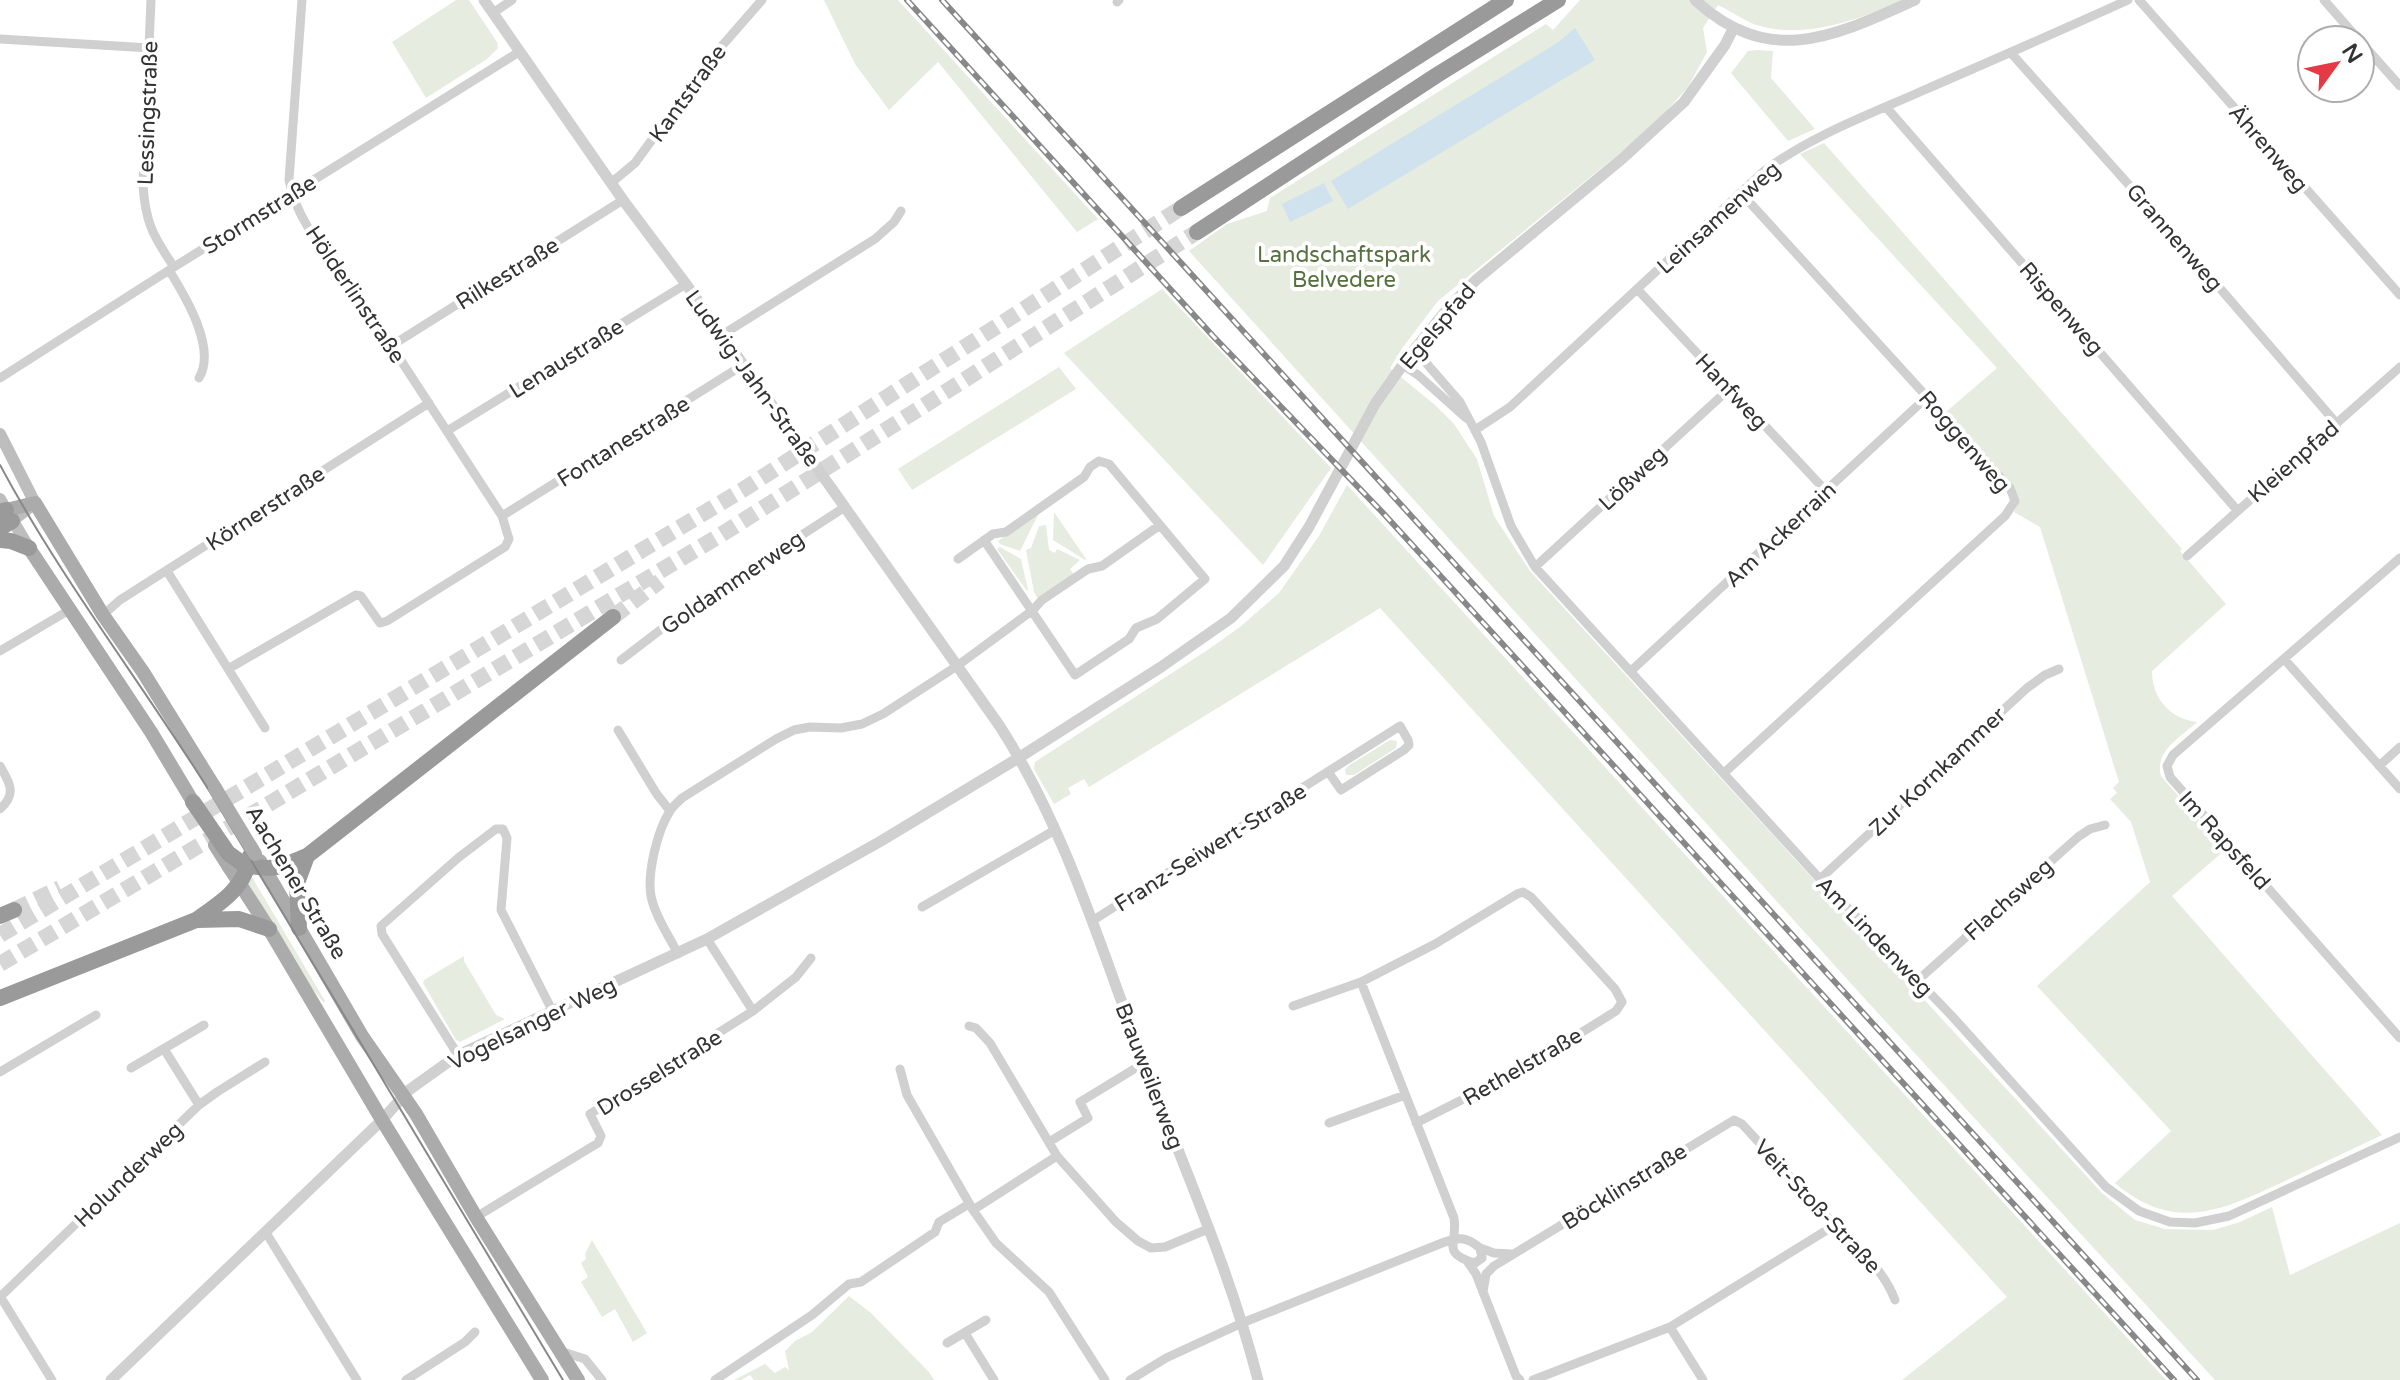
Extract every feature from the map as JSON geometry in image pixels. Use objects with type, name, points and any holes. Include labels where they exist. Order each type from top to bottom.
[{"type":"highway","points":[[1181,208],[1506,0]]},
{"type":"highway","points":[[1197,232],[1558,0]]},
{"type":"highway","points":[[0,540],[29,548]]},
{"type":"highway","points":[[193,802],[228,853],[275,868],[307,856],[613,617]]},
{"type":"highway","points":[[299,928],[297,883],[307,856]]},
{"type":"highway","points":[[0,998],[196,920],[221,903],[240,883],[249,861]]},
{"type":"highway","points":[[196,920],[239,919],[269,929]]},
{"type":"main road","name":"Aachener Straße","points":[[0,434],[35,503],[103,615],[143,672],[229,810],[249,861],[299,928],[362,1036],[405,1096],[578,1380]]},
{"type":"main road","points":[[35,503],[4,514],[71,609],[193,802]]},
{"type":"main road","points":[[240,883],[542,1380]]},
{"type":"street","name":"Lessingstraße","points":[[151,0],[144,207],[149,227],[192,308],[206,355],[199,378]]},
{"type":"street","name":"Hölderlinstraße","points":[[302,0],[289,180],[292,194],[309,227],[502,516]]},
{"type":"street","name":"Ludwig-Jahn-Straße","points":[[484,0],[1020,757]]},
{"type":"street","points":[[493,13],[512,0]]},
{"type":"street","name":"Kantstraße","points":[[611,183],[635,163],[731,34],[762,0]]},
{"type":"street","points":[[1695,0],[1733,29],[1793,41],[1849,30],[1915,0]]},
{"type":"street","name":"Leinsamenweg","points":[[1475,430],[1510,407],[1764,171],[1799,147],[2128,0]]},
{"type":"street","name":"Ährenweg","points":[[2139,0],[2400,295]]},
{"type":"street","points":[[2324,0],[2346,24]]},
{"type":"street","name":"Egelspfad","points":[[1020,757],[1209,634],[1272,580],[1297,547],[1375,404],[1449,307],[1476,280],[1623,158],[1684,102],[1733,29]]},
{"type":"street","points":[[0,39],[150,48]]},
{"type":"street","name":"Stormstraße","points":[[0,378],[519,52]]},
{"type":"street","name":"Grannenweg","points":[[2011,53],[2337,424]]},
{"type":"street","points":[[2376,58],[2400,86]]},
{"type":"street","name":"Rispenweg","points":[[1886,107],[2237,510]]},
{"type":"street","name":"Roggenweg","points":[[1724,773],[1860,650],[2014,506],[2015,501],[2010,488],[1741,193]]},
{"type":"street","name":"Rilkestraße","points":[[391,346],[623,200]]},
{"type":"street","points":[[722,335],[875,239],[901,211]]},
{"type":"street","name":"Lenaustraße","points":[[447,431],[686,284]]},
{"type":"street","name":"Hanfweg","points":[[1638,290],[1826,491]]},
{"type":"street","name":"Am Lindenweg","points":[[1414,349],[1460,402],[1475,430],[1511,526],[1535,567],[1820,879],[1951,1015],[2106,1187],[2139,1211],[2155,1218],[2195,1223],[2229,1216],[2400,1137]]},
{"type":"street","name":"Fontanestraße","points":[[502,516],[743,365]]},
{"type":"street","name":"Am Lindenweg","points":[[1403,365],[1469,420]]},
{"type":"street","name":"Kleienpfad","points":[[2187,556],[2400,367]]},
{"type":"street","name":"Lößweg","points":[[1535,567],[1729,389]]},
{"type":"street","name":"Am Ackerrain","points":[[1632,670],[1927,397]]},
{"type":"street","name":"Körnerstraße","points":[[103,615],[120,600],[429,403]]},
{"type":"street","points":[[958,559],[984,540],[993,534],[1006,532],[1084,477],[1090,467],[1099,461],[1109,464],[1205,579],[1157,619],[1136,628],[1129,639],[1075,675],[984,540]]},
{"type":"street","name":"Goldammerweg","points":[[621,660],[697,603],[845,507]]},
{"type":"street","points":[[228,669],[356,595],[361,596],[380,623],[387,621],[505,547],[510,535],[502,516]]},
{"type":"street","points":[[678,954],[651,897],[651,873],[656,848],[670,811],[695,789],[794,730],[862,724],[904,701],[957,666],[1042,600],[1088,569],[1102,566],[1160,525]]},
{"type":"street","name":"Im Rapsfeld","points":[[2400,558],[2173,755],[2167,766],[2170,777],[2400,1038]]},
{"type":"street","points":[[167,571],[265,728]]},
{"type":"street","points":[[0,651],[71,609]]},
{"type":"street","points":[[2285,660],[2400,789]]},
{"type":"street","name":"Zur Kornkammer","points":[[1820,879],[2027,688],[2059,669]]},
{"type":"street","name":"Franz-Seiwert-Straße","points":[[1092,921],[1400,726],[1408,740],[1409,745],[1404,750],[1341,790],[1329,773]]},
{"type":"street","points":[[618,730],[670,811]]},
{"type":"street","points":[[2379,766],[2400,747]]},
{"type":"street","name":"Brauweilerweg","points":[[1020,757],[1055,830],[1092,921],[1242,1323],[1258,1380]]},
{"type":"street","name":"Vogelsanger Weg","points":[[111,1380],[430,1073],[458,1055],[707,939],[1020,757]]},
{"type":"street","points":[[0,766],[12,793],[0,809]]},
{"type":"street","name":"Flachsweg","points":[[1917,981],[2078,837],[2090,829],[2105,825]]},
{"type":"street","points":[[458,1055],[382,934],[381,926],[496,829],[503,829],[506,833],[507,847],[501,910],[552,1010]]},
{"type":"street","points":[[922,907],[1055,830]]},
{"type":"street","name":"Rethelstraße","points":[[1361,982],[1435,944],[1523,892],[1615,989],[1622,1002],[1616,1011],[1523,1069],[1416,1123]]},
{"type":"street","points":[[707,939],[753,1011]]},
{"type":"street","name":"Drosselstraße","points":[[476,1217],[598,1143],[601,1136],[590,1118],[592,1112],[753,1011],[796,977],[811,958]]},
{"type":"street","points":[[1293,1006],[1361,982],[1458,1228],[1480,1248],[1494,1253],[1515,1253]]},
{"type":"street","points":[[0,1072],[96,1015]]},
{"type":"street","points":[[131,1068],[204,1025]]},
{"type":"street","points":[[969,1026],[976,1028],[990,1043],[1057,1156],[1116,1222],[1138,1241],[1151,1248],[1165,1247],[1208,1229]]},
{"type":"street","points":[[164,1049],[199,1105]]},
{"type":"street","name":"Holunderweg","points":[[0,1297],[199,1105],[265,1062]]},
{"type":"street","points":[[1049,1142],[1088,1118],[1080,1102],[1144,1063]]},
{"type":"street","points":[[900,1069],[907,1095],[971,1207],[996,1243],[1049,1292],[1105,1380]]},
{"type":"street","points":[[1329,1123],[1405,1095]]},
{"type":"street","name":"Veit-Stoß-Straße","points":[[1734,1120],[1742,1124],[1877,1267],[1895,1300]]},
{"type":"street","name":"Böcklinstraße","points":[[1497,1264],[1734,1120]]},
{"type":"street","points":[[715,1380],[812,1315],[849,1284],[861,1282],[935,1232],[939,1222],[971,1207],[1057,1156]]},
{"type":"street","points":[[1454,1218],[1456,1229],[1452,1248],[1457,1255]]},
{"type":"street","points":[[1533,1380],[1670,1327],[1835,1225]]},
{"type":"street","points":[[265,1231],[357,1380]]},
{"type":"street","points":[[1130,1380],[1166,1358],[1242,1323],[1453,1239],[1464,1237],[1470,1240]]},
{"type":"street","points":[[1426,1249],[1438,1248],[1471,1262],[1497,1264]]},
{"type":"street","points":[[1471,1262],[1482,1258],[1480,1248]]},
{"type":"street","points":[[1471,1262],[1520,1380]]},
{"type":"street","points":[[1483,1292],[1486,1274],[1497,1264]]},
{"type":"street","points":[[0,1297],[52,1380]]},
{"type":"street","points":[[947,1343],[986,1320]]},
{"type":"street","points":[[1670,1327],[1703,1380]]},
{"type":"street","points":[[406,1380],[465,1342],[475,1332]]},
{"type":"street","points":[[965,1333],[994,1380]]},
{"type":"street","name":"Aachener Straße","points":[[560,1351],[585,1359],[602,1380]]},
{"type":"green space","points":[[456,0],[469,0],[498,48],[487,59],[426,98],[392,42]]},
{"type":"green space","points":[[824,0],[898,0],[1098,219],[1077,232],[938,62],[889,110],[855,64]]},
{"type":"green space","name":"Landschaftspark Belvedere","points":[[1580,0],[1903,0],[1848,21],[1789,30],[1751,23],[1718,5],[1703,28],[1707,52],[1688,87],[1652,127],[1438,301],[1390,368],[1454,424],[1477,459],[1494,516],[1530,571],[2102,1193],[2135,1220],[2165,1229],[2213,1230],[2272,1207],[2290,1275],[2400,1223],[2400,1380],[2215,1380],[1865,999],[1189,251],[1227,224],[1267,211],[1270,198],[1546,24],[1553,30]]},
{"type":"green space","points":[[1748,51],[1773,51],[1771,78],[1815,129],[1788,141],[1731,73]]},
{"type":"green space","points":[[1824,143],[2182,549],[2180,551],[2226,604],[2152,671],[2155,690],[2164,706],[2179,717],[2197,722],[2165,752],[2161,759],[2161,776],[2225,850],[2172,896],[2382,1135],[2243,1200],[2201,1212],[2180,1213],[2159,1209],[2137,1199],[2115,1183],[2171,1131],[2037,986],[2150,882],[2131,822],[2110,799],[2117,793],[2113,788],[2119,782],[2040,527],[2014,512],[2018,503],[1946,412],[1997,368],[1800,154]]},
{"type":"green space","points":[[1162,289],[1331,468],[1263,565],[1064,353]]},
{"type":"green space","points":[[1059,367],[1076,389],[912,490],[898,469]]},
{"type":"green space","points":[[1347,485],[2166,1380],[1902,1380],[2007,1297],[1380,608],[1089,787],[1084,779],[1068,788],[1071,794],[1054,804],[1034,769],[1035,762],[1209,649],[1279,593],[1319,536]]},
{"type":"green space","points":[[1054,512],[1086,559],[1085,560],[1053,540]]},
{"type":"green space","points":[[1039,513],[1020,551],[1000,544],[998,541]]},
{"type":"green space","points":[[1046,525],[1049,550],[1055,553],[1057,549],[1080,560],[1070,569],[1074,575],[1038,599],[1026,550],[1031,548],[1039,526]]},
{"type":"green space","points":[[1000,547],[1021,559],[1027,591],[997,549]]},
{"type":"green space","points":[[1390,740],[1397,741],[1396,748],[1354,775],[1346,775],[1348,766]]},
{"type":"green space","points":[[252,877],[325,1001],[324,1003],[247,883]]},
{"type":"green space","points":[[464,956],[496,1015],[505,1019],[460,1042],[423,983]]},
{"type":"green space","points":[[592,1240],[647,1333],[633,1342],[615,1309],[602,1317],[581,1282],[588,1277],[581,1263],[586,1259],[585,1254]]},
{"type":"green space","points":[[849,1296],[871,1313],[934,1380],[754,1380],[750,1375],[734,1380],[765,1364],[775,1373],[785,1367],[789,1370],[785,1351],[795,1341],[812,1332]]},
{"type":"water","points":[[1575,28],[1595,60],[1348,209],[1331,181],[1557,43]]},
{"type":"water","points":[[1324,183],[1333,201],[1290,222],[1282,204]]},
{"type":"tunnel","points":[[0,935],[744,489],[1181,208]]},
{"type":"tunnel","points":[[0,964],[719,536],[1197,232]]},
{"type":"tunnel","points":[[613,617],[660,581]]},
{"type":"tunnel","points":[[14,910],[60,888]]},
{"type":"tram line","points":[[0,465],[75,590],[210,792],[563,1380]]},
{"type":"railway","points":[[907,0],[1213,336],[1384,514],[2174,1380]]},
{"type":"railway","points":[[942,0],[2197,1380]]}]
